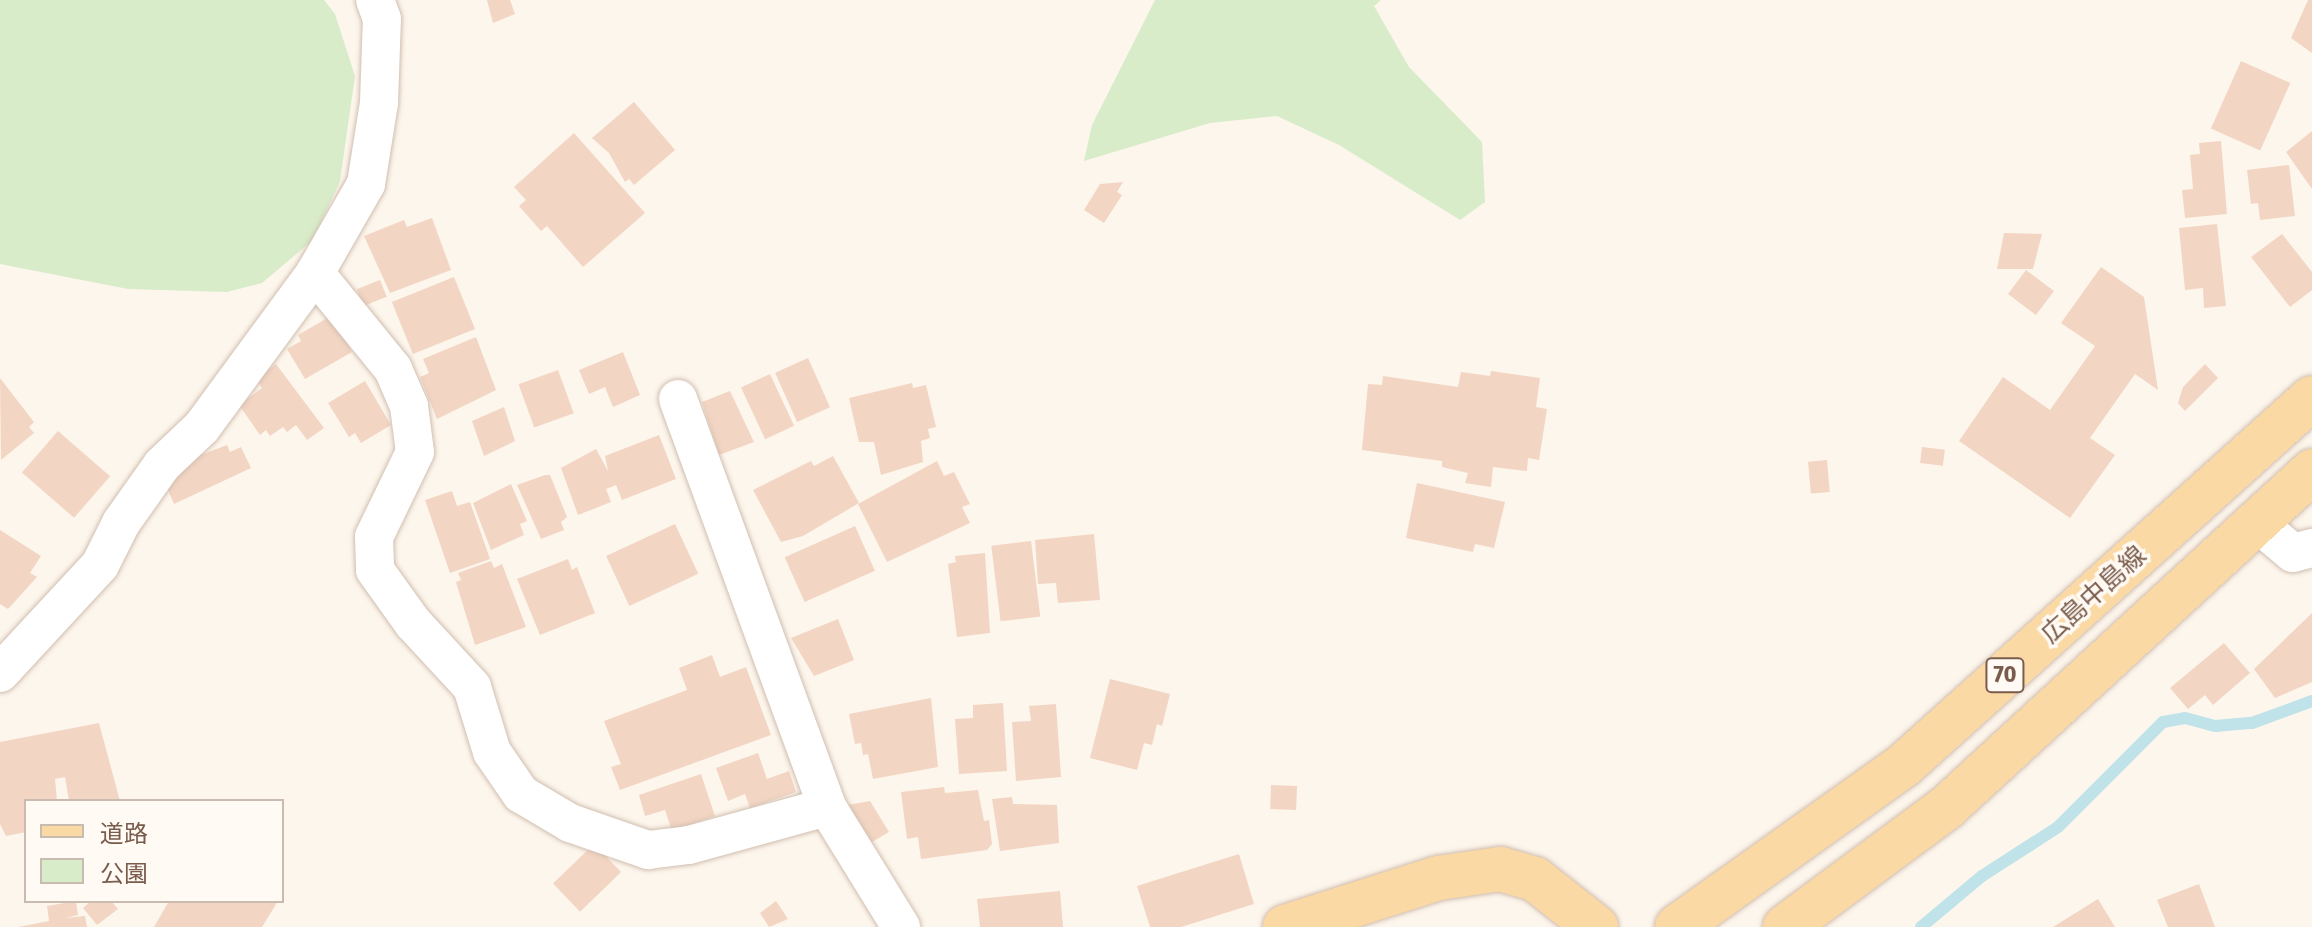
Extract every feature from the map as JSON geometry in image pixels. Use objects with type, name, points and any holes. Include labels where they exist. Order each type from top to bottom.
[{"type":"main road","name":"広島中島線","points":[[1677,927],[1903,766],[2312,398]]},
{"type":"main road","name":"70","points":[[1785,927],[1946,808],[2312,471]]},
{"type":"main road","points":[[1285,927],[1439,878],[1500,869],[1535,879],[1596,927]]},
{"type":"street","points":[[0,673],[100,565],[121,523],[162,465],[202,427],[315,273],[366,184],[379,103],[382,19],[375,0]]},
{"type":"street","points":[[315,273],[393,369],[409,406],[415,452],[374,537],[375,570],[413,623],[472,687],[492,752],[521,794],[570,823],[648,850],[689,845],[827,807]]},
{"type":"street","points":[[678,399],[827,807],[901,927]]},
{"type":"street","points":[[2256,522],[2293,553],[2312,548]]},
{"type":"green space","points":[[0,0],[324,0],[335,14],[355,76],[340,181],[313,240],[262,283],[227,292],[128,289],[0,264]]},
{"type":"green space","points":[[1155,0],[1381,0],[1374,6],[1409,67],[1482,142],[1485,202],[1460,220],[1339,145],[1277,116],[1210,123],[1084,161],[1092,125]]},
{"type":"building","points":[[487,0],[510,0],[515,14],[493,23]]},
{"type":"building","points":[[2308,0],[2312,0],[2312,53],[2291,38]]},
{"type":"building","points":[[2241,61],[2290,83],[2260,151],[2211,129]]},
{"type":"building","points":[[634,102],[675,150],[634,185],[629,179],[625,182],[609,153],[592,138]]},
{"type":"building","points":[[2312,131],[2312,189],[2286,152]]},
{"type":"building","points":[[574,133],[645,213],[583,267],[547,226],[541,231],[519,206],[526,200],[514,187]]},
{"type":"building","points":[[2221,141],[2227,214],[2185,218],[2182,190],[2193,189],[2190,155],[2200,154],[2199,143]]},
{"type":"building","points":[[2289,165],[2295,216],[2260,220],[2258,203],[2251,204],[2247,170]]},
{"type":"building","points":[[1123,182],[1117,192],[1122,195],[1104,223],[1084,210],[1100,184]]},
{"type":"building","points":[[432,218],[451,270],[390,293],[364,236],[404,220],[407,227]]},
{"type":"building","points":[[2217,224],[2226,306],[2204,308],[2203,288],[2185,290],[2179,228]]},
{"type":"building","points":[[2004,233],[2042,234],[2033,269],[1997,269]]},
{"type":"building","points":[[2282,234],[2312,272],[2312,290],[2290,307],[2251,257]]},
{"type":"building","points":[[2101,267],[2144,297],[2158,390],[2135,374],[2090,438],[2115,455],[2070,518],[1959,441],[2003,377],[2050,410],[2095,346],[2061,323]]},
{"type":"building","points":[[2026,270],[2054,291],[2036,315],[2008,294]]},
{"type":"building","points":[[454,277],[475,329],[413,354],[392,302]]},
{"type":"building","points":[[380,280],[387,297],[364,306],[357,289]]},
{"type":"building","points":[[331,316],[352,352],[305,379],[287,349],[301,341],[298,335]]},
{"type":"building","points":[[476,337],[496,390],[437,419],[420,377],[429,373],[423,359]]},
{"type":"building","points":[[623,352],[640,395],[613,407],[605,387],[589,394],[579,370]]},
{"type":"building","points":[[808,358],[830,407],[797,422],[775,373]]},
{"type":"building","points":[[276,364],[324,428],[307,440],[296,425],[287,432],[283,427],[270,436],[266,430],[260,435],[239,405],[262,388],[256,379]]},
{"type":"building","points":[[2205,364],[2218,378],[2185,411],[2178,403],[2183,387]]},
{"type":"building","points":[[558,370],[574,413],[534,428],[519,384]]},
{"type":"building","points":[[1491,371],[1540,378],[1536,407],[1547,409],[1539,460],[1528,458],[1527,471],[1493,467],[1491,487],[1465,483],[1468,473],[1442,467],[1442,461],[1362,450],[1368,384],[1382,385],[1383,376],[1458,387],[1461,372],[1490,376]]},
{"type":"building","points":[[770,374],[794,426],[765,439],[741,388]]},
{"type":"building","points":[[0,378],[34,422],[29,427],[34,433],[1,460]]},
{"type":"building","points":[[365,381],[391,425],[361,443],[355,433],[349,437],[328,403]]},
{"type":"building","points":[[912,383],[913,388],[926,385],[936,427],[928,429],[930,438],[921,441],[923,462],[881,475],[874,442],[859,442],[849,398]]},
{"type":"building","points":[[730,391],[754,442],[719,455],[702,402]]},
{"type":"building","points":[[504,407],[515,441],[484,456],[472,421]]},
{"type":"building","points":[[58,431],[110,476],[74,518],[22,473]]},
{"type":"building","points":[[659,435],[676,479],[622,500],[616,485],[606,489],[611,502],[578,515],[561,468],[596,449],[608,471],[605,456]]},
{"type":"building","points":[[227,445],[230,452],[241,447],[251,468],[174,504],[165,483],[177,477],[172,466]]},
{"type":"building","points":[[1922,447],[1945,450],[1943,466],[1920,463]]},
{"type":"building","points":[[833,456],[859,503],[803,536],[781,542],[753,490],[811,461],[814,466]]},
{"type":"building","points":[[1827,460],[1830,492],[1811,494],[1808,462]]},
{"type":"building","points":[[937,461],[944,476],[954,472],[970,504],[962,507],[970,523],[887,562],[858,504]]},
{"type":"building","points":[[550,475],[567,517],[561,522],[564,530],[541,539],[517,485]]},
{"type":"building","points":[[1417,483],[1505,502],[1494,548],[1475,544],[1473,552],[1406,538]]},
{"type":"building","points":[[511,484],[527,521],[520,524],[524,535],[491,550],[473,503]]},
{"type":"building","points":[[452,491],[457,506],[470,502],[490,559],[450,573],[425,500]]},
{"type":"building","points":[[675,524],[698,574],[629,606],[606,556]]},
{"type":"building","points":[[855,526],[875,571],[805,602],[785,557]]},
{"type":"building","points":[[0,530],[41,556],[30,573],[37,577],[8,609],[0,604]]},
{"type":"building","points":[[1094,534],[1100,600],[1058,603],[1056,583],[1038,584],[1035,540]]},
{"type":"building","points":[[1031,541],[1040,616],[1001,621],[991,546]]},
{"type":"building","points":[[985,553],[990,633],[957,637],[948,564],[956,562],[955,556]]},
{"type":"building","points":[[568,559],[572,570],[577,567],[595,613],[540,635],[517,579]]},
{"type":"building","points":[[491,561],[494,568],[502,564],[526,627],[475,645],[456,582],[461,580],[458,573]]},
{"type":"building","points":[[2312,613],[2312,682],[2275,698],[2254,669]]},
{"type":"building","points":[[838,619],[854,660],[814,676],[791,638]]},
{"type":"building","points":[[2224,643],[2250,673],[2213,705],[2205,695],[2188,709],[2170,688]]},
{"type":"building","points":[[712,655],[720,677],[746,667],[771,735],[620,790],[611,767],[621,764],[604,721],[687,690],[679,668]]},
{"type":"building","points":[[1110,679],[1170,694],[1162,726],[1157,724],[1152,745],[1144,743],[1137,770],[1090,758]]},
{"type":"building","points":[[931,698],[938,767],[873,779],[868,754],[863,755],[861,743],[855,744],[849,714]]},
{"type":"building","points":[[1003,703],[1007,771],[959,774],[955,719],[973,718],[973,705]]},
{"type":"building","points":[[1056,704],[1061,777],[1016,781],[1012,722],[1031,721],[1029,706]]},
{"type":"building","points":[[99,723],[119,799],[69,799],[65,777],[55,779],[57,799],[24,799],[24,832],[6,836],[0,824],[0,742]]},
{"type":"building","points":[[758,753],[767,779],[789,771],[796,792],[750,808],[745,794],[728,801],[716,768]]},
{"type":"building","points":[[701,774],[715,816],[672,831],[665,810],[645,816],[639,795]]},
{"type":"building","points":[[1271,785],[1297,786],[1296,810],[1270,809]]},
{"type":"building","points":[[944,787],[945,793],[978,790],[984,821],[989,820],[992,844],[987,850],[921,859],[918,837],[907,839],[901,792]]},
{"type":"building","points":[[1012,797],[1013,804],[1057,805],[1059,843],[1000,851],[992,799]]},
{"type":"building","points":[[870,801],[889,832],[872,842],[848,805]]},
{"type":"building","points":[[594,844],[621,872],[580,912],[553,884]]},
{"type":"building","points":[[1239,854],[1254,904],[1181,927],[1150,927],[1137,886]]},
{"type":"building","points":[[2199,884],[2215,927],[2168,927],[2157,900]]},
{"type":"building","points":[[1060,891],[1063,927],[980,927],[977,899]]},
{"type":"building","points":[[2098,899],[2115,927],[2053,927]]},
{"type":"building","points":[[776,901],[788,919],[769,927],[760,913]]},
{"type":"building","points":[[76,903],[78,915],[65,918],[85,916],[87,927],[18,927],[49,921],[47,906]]},
{"type":"building","points":[[89,903],[113,903],[118,909],[97,925],[83,908]]},
{"type":"building","points":[[168,903],[277,903],[262,927],[154,927]]},
{"type":"waterway","points":[[1921,927],[1982,876],[2058,827],[2163,722],[2185,718],[2215,726],[2252,723],[2312,701]]}]
